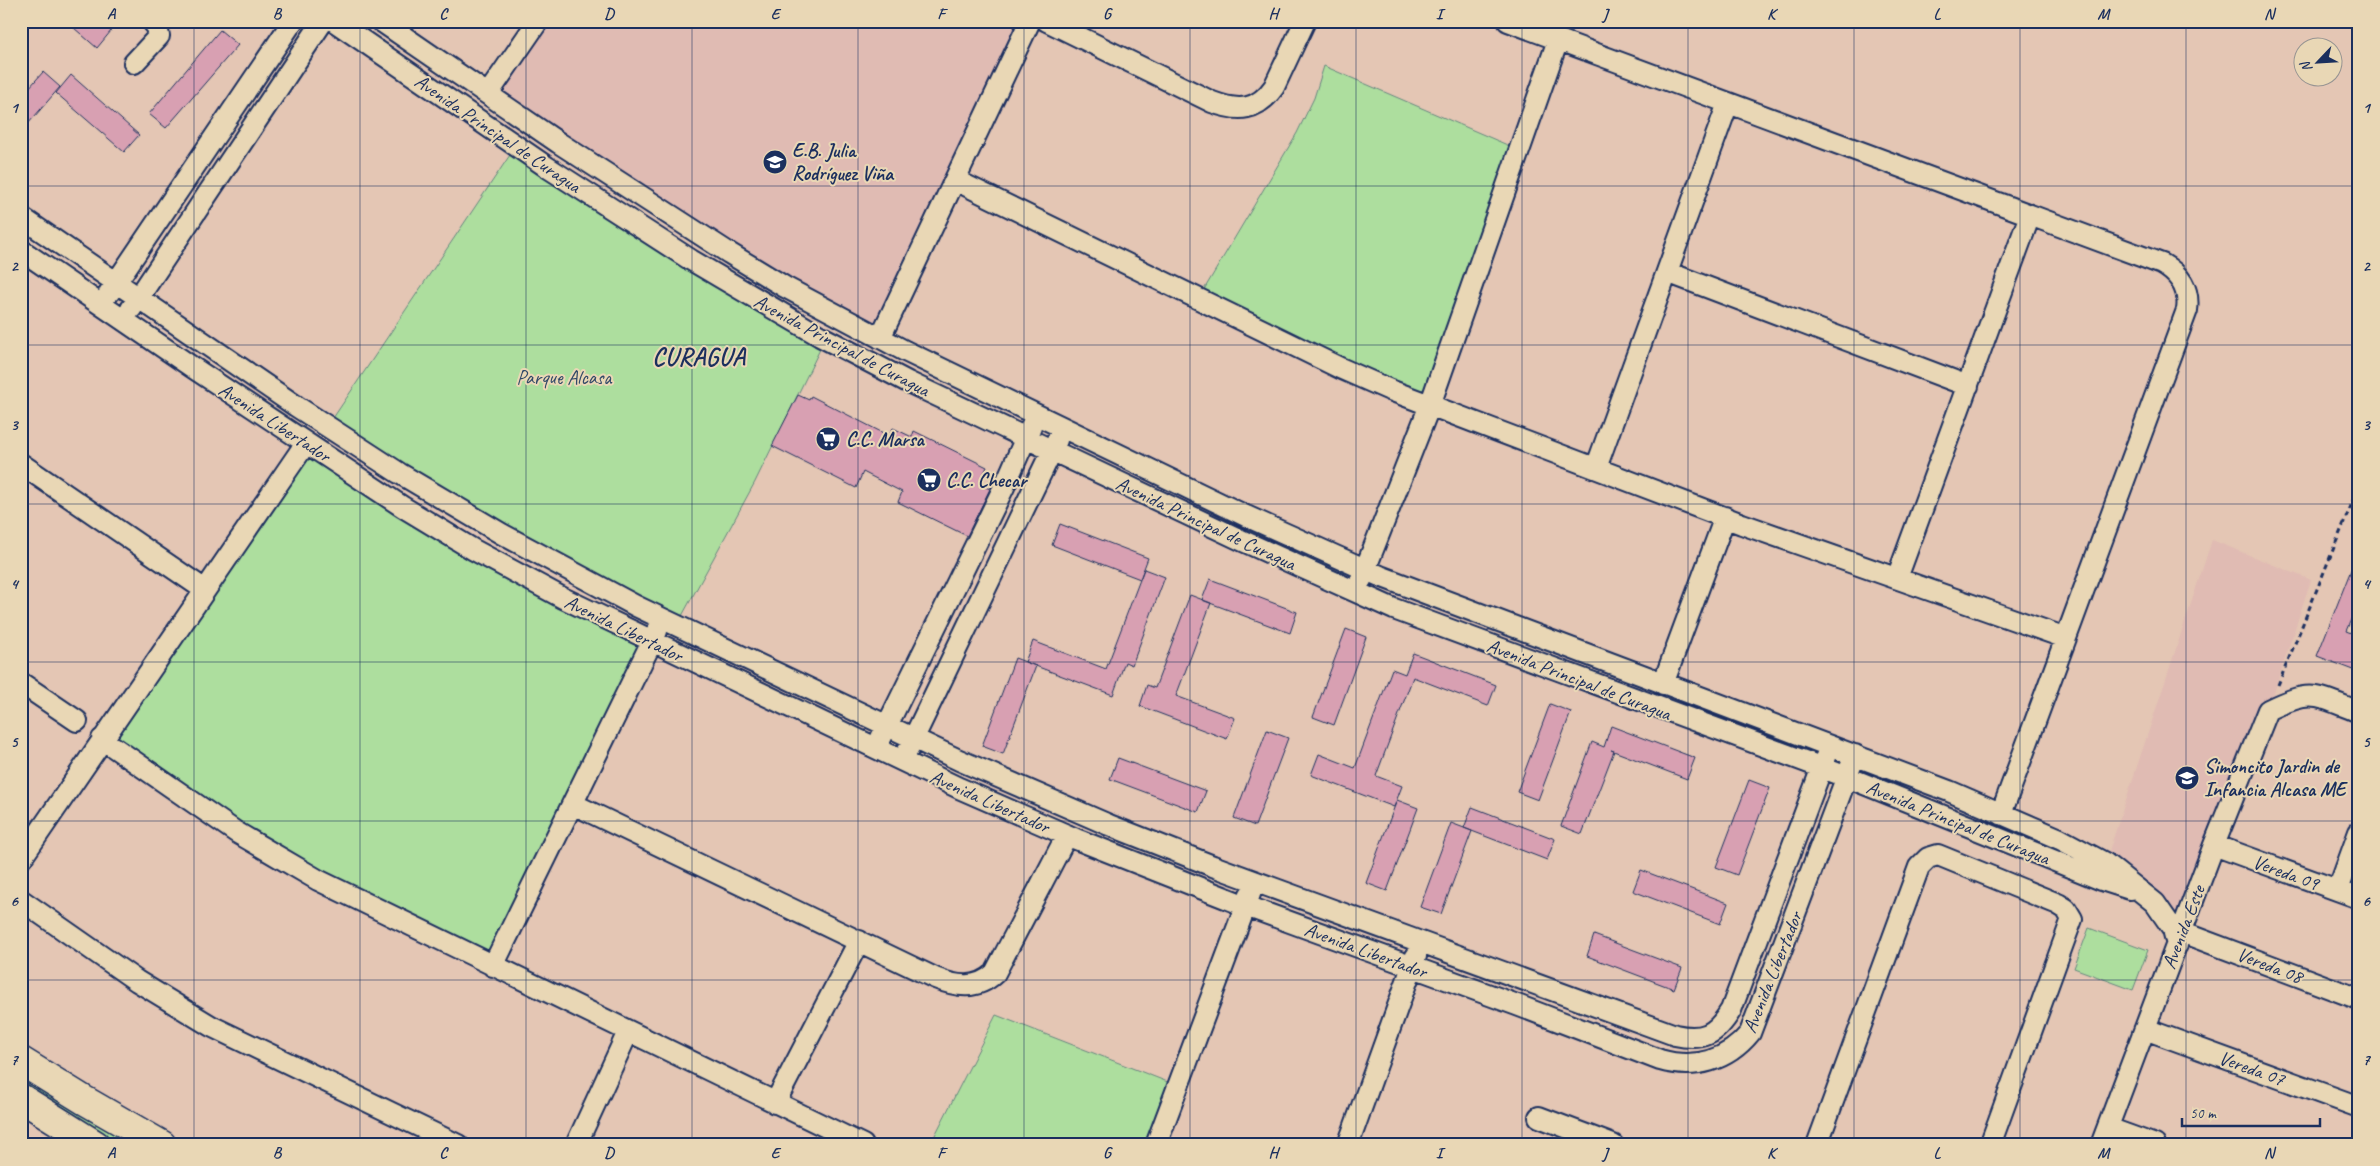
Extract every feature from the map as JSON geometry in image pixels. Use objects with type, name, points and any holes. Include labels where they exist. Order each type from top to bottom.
[{"type":"street","points":[[134,63],[159,36],[157,27],[152,21]]},
{"type":"street","points":[[101,306],[293,21]]},
{"type":"street","points":[[123,320],[323,21]]},
{"type":"street","name":"Avenida Principal de Curagua","points":[[334,21],[554,172],[760,301],[866,361],[1025,438],[1356,592],[1458,634],[1847,777],[2102,880],[2144,893]]},
{"type":"street","name":"Avenida Principal de Curagua","points":[[381,21],[559,143],[729,253],[785,287],[880,338],[1246,516],[1365,570],[1855,755],[2084,850],[2106,863],[2144,893],[2165,915],[2179,938]]},
{"type":"street","points":[[488,94],[538,21]]},
{"type":"street","points":[[880,338],[1030,21]]},
{"type":"street","points":[[1048,21],[1212,102],[1239,108],[1252,106],[1267,96],[1274,87],[1305,21]]},
{"type":"street","points":[[1508,21],[2162,264],[2170,268],[2182,281],[2188,296],[2188,310],[2001,814]]},
{"type":"street","points":[[1356,592],[1430,405],[1558,40]]},
{"type":"street","points":[[1596,468],[1728,103]]},
{"type":"street","points":[[955,180],[1340,368],[1430,405],[1725,517],[2066,638]]},
{"type":"street","points":[[1897,578],[2030,215]]},
{"type":"street","name":"Avenida Libertador","points":[[21,218],[296,406],[436,496],[590,582],[913,739],[1013,785],[1109,825],[1254,881],[1653,1028],[1689,1038],[1707,1034],[1724,1020],[1738,992],[1830,746]]},
{"type":"street","name":"Avenida Libertador","points":[[21,250],[101,306],[428,523],[563,598],[652,642],[902,760],[1067,835],[1246,906],[1660,1060],[1691,1065],[1719,1058],[1742,1044],[1750,1033],[1855,755]]},
{"type":"street","points":[[1667,272],[1968,386]]},
{"type":"street","points":[[877,748],[1036,415]]},
{"type":"street","points":[[902,760],[1063,428]]},
{"type":"street","points":[[21,859],[306,443]]},
{"type":"street","points":[[21,464],[205,590]]},
{"type":"street","points":[[1664,684],[1725,517]]},
{"type":"street","points":[[493,966],[663,618]]},
{"type":"street","points":[[21,683],[77,721]]},
{"type":"street","points":[[2268,710],[2289,700],[2310,695],[2359,712]]},
{"type":"street","name":"Avenida Este","points":[[2104,1136],[2214,845],[2268,710]]},
{"type":"street","points":[[102,739],[236,832],[282,861],[628,1032],[863,1145]]},
{"type":"street","points":[[573,804],[948,983],[967,986],[985,981],[999,966],[1067,835]]},
{"type":"street","points":[[2338,890],[2359,832]]},
{"type":"street","name":"Vereda 09","points":[[2214,845],[2359,898]]},
{"type":"street","points":[[1817,1145],[1919,867],[1928,858],[1938,855],[2058,904],[2066,909],[2072,919],[1990,1145]]},
{"type":"street","points":[[1156,1145],[1254,881]]},
{"type":"street","points":[[21,900],[137,982],[210,1026],[458,1145]]},
{"type":"street","name":"Vereda 08","points":[[2179,938],[2359,999]]},
{"type":"street","points":[[775,1102],[859,941]]},
{"type":"street","points":[[1348,1145],[1422,942]]},
{"type":"street","name":"Vereda 07","points":[[2145,1029],[2359,1107]]},
{"type":"street","points":[[576,1145],[628,1032]]},
{"type":"street","points":[[21,1061],[162,1145]]},
{"type":"street","points":[[21,1098],[96,1145]]},
{"type":"street","points":[[1539,1117],[1613,1145]]},
{"type":"street","points":[[2104,1136],[2155,1145]]},
{"type":"path","points":[[2268,710],[2359,486]]},
{"type":"shaded area","name":"E.B. Julia Rodríguez Viña","points":[[538,21],[1030,21],[880,338],[488,94]]},
{"type":"shaded area","name":"Simoncito Jardin de Infancia Alcasa ME","points":[[2212,540],[2311,580],[2268,710],[2173,929],[2105,863]]},
{"type":"green space","points":[[1324,66],[1519,150],[1430,405],[1199,298],[1297,133],[1314,98]]},
{"type":"green space","name":"Parque Alcasa","points":[[516,146],[825,339],[755,482],[677,625],[327,427]]},
{"type":"green space","points":[[306,443],[652,641],[493,966],[318,880],[102,739]]},
{"type":"green space","points":[[2089,928],[2148,950],[2133,990],[2074,968]]},
{"type":"green space","points":[[996,1015],[1178,1086],[1156,1145],[930,1145]]},
{"type":"green space","points":[[21,1061],[162,1145],[96,1145],[21,1098]]},
{"type":"building","points":[[66,21],[100,21],[111,31],[97,48]]},
{"type":"building","points":[[220,30],[238,45],[166,128],[149,114]]},
{"type":"building","points":[[43,72],[60,87],[21,132],[21,97]]},
{"type":"building","points":[[71,75],[139,135],[124,152],[56,93]]},
{"type":"building","points":[[798,395],[809,400],[811,396],[889,436],[893,428],[912,437],[914,431],[987,467],[979,484],[990,489],[967,536],[898,502],[902,492],[863,472],[856,488],[772,446]]},
{"type":"building","points":[[1060,524],[1148,558],[1140,579],[1052,545]]},
{"type":"building","points":[[2358,552],[2359,601],[2346,631],[2359,636],[2359,672],[2317,656]]},
{"type":"building","points":[[1144,569],[1165,577],[1132,665],[1125,662],[1113,695],[1025,662],[1033,641],[1106,669]]},
{"type":"building","points":[[1210,579],[1297,612],[1290,633],[1202,600]]},
{"type":"building","points":[[1190,595],[1211,603],[1176,696],[1235,718],[1227,739],[1140,706],[1147,685],[1155,688]]},
{"type":"building","points":[[1346,629],[1366,637],[1334,725],[1313,717]]},
{"type":"building","points":[[1413,653],[1496,685],[1488,706],[1413,677],[1376,776],[1402,786],[1394,807],[1311,775],[1319,754],[1355,768],[1392,669],[1405,674]]},
{"type":"building","points":[[1015,658],[1036,666],[1003,754],[982,746]]},
{"type":"building","points":[[1550,704],[1571,712],[1538,800],[1517,792]]},
{"type":"building","points":[[1611,726],[1695,758],[1687,779],[1614,751],[1582,834],[1561,826],[1592,742],[1604,747]]},
{"type":"building","points":[[1267,730],[1288,738],[1255,826],[1234,818]]},
{"type":"building","points":[[1118,758],[1206,791],[1198,812],[1110,779]]},
{"type":"building","points":[[1749,780],[1770,788],[1737,875],[1716,867]]},
{"type":"building","points":[[1397,800],[1418,808],[1387,891],[1366,883]]},
{"type":"building","points":[[1472,807],[1555,839],[1547,860],[1464,828]]},
{"type":"building","points":[[1451,823],[1472,831],[1441,914],[1420,907]]},
{"type":"building","points":[[1641,870],[1728,903],[1720,924],[1633,891]]},
{"type":"building","points":[[1594,935],[1682,968],[1674,989],[1587,956]]},
{"type":"place","name":"E.B. Julia Rodríguez Viña","points":[[775,162]]},
{"type":"place","name":"C.C. Marsa","points":[[828,439]]},
{"type":"place","name":"C.C. Checar","points":[[929,480]]},
{"type":"place","name":"Simoncito Jardin de Infancia Alcasa ME","points":[[2187,778]]},
{"type":"district","name":"CURAGUA","points":[[699,356]]}]
